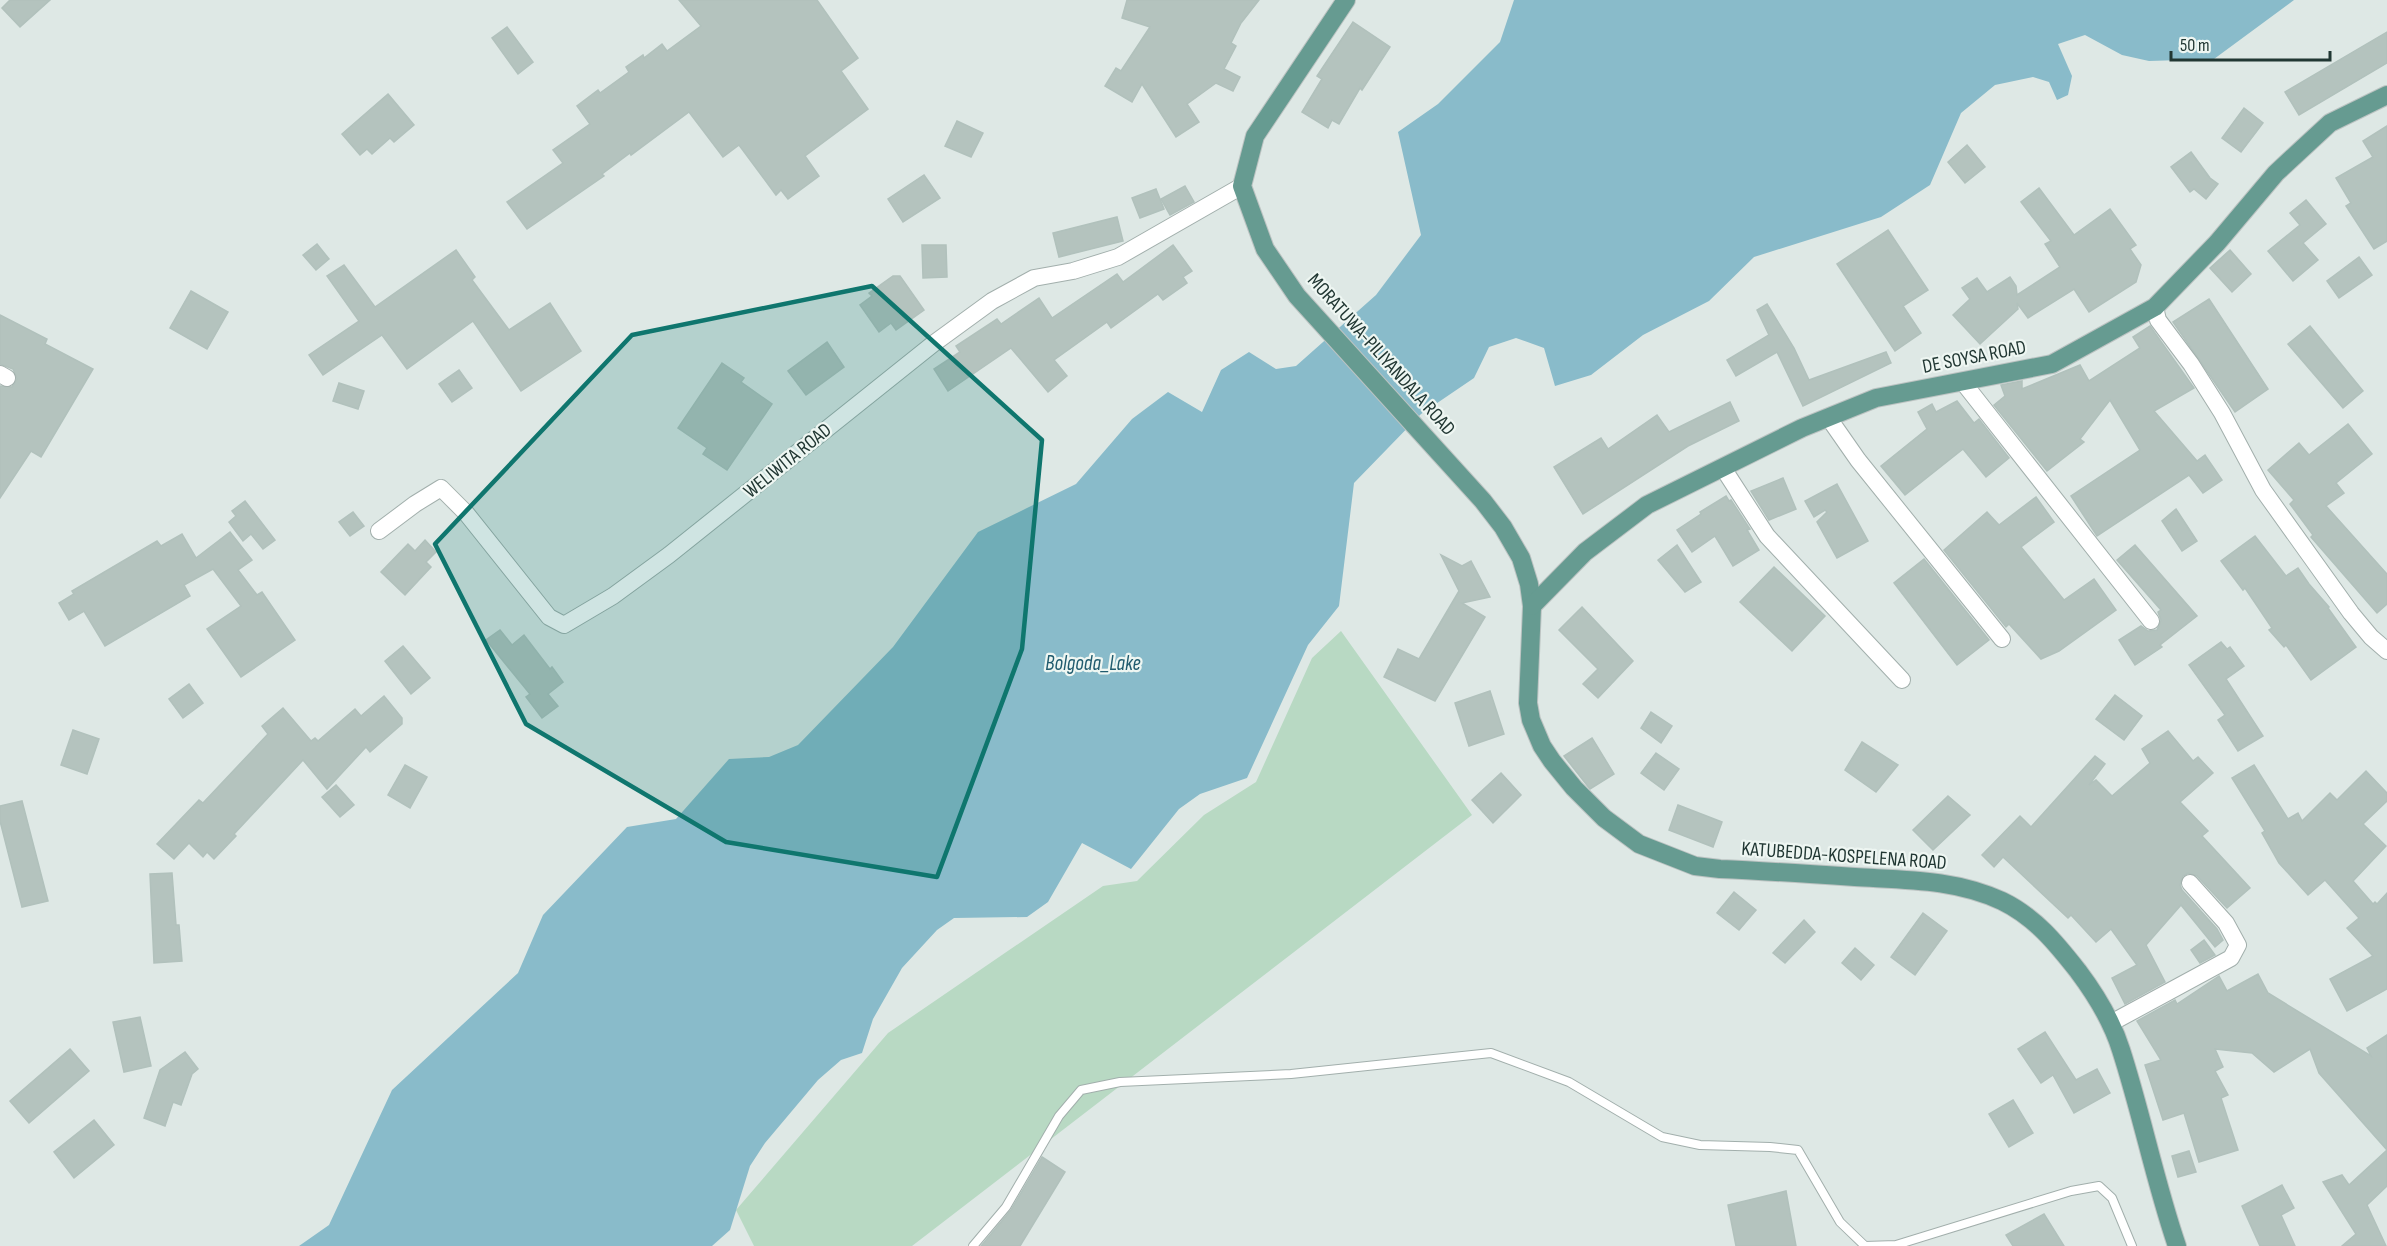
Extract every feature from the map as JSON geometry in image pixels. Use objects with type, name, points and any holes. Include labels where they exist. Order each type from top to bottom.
[{"type":"main road","points":[[1242,186],[1255,136],[1346,0]]},
{"type":"main road","name":"DE SOYSA ROAD","points":[[1532,606],[1585,552],[1647,506],[1802,428],[1876,398],[2052,364],[2155,307],[2217,243],[2276,173],[2330,123],[2387,94]]},
{"type":"main road","name":"MORATUWA-PILIYANDALA ROAD","points":[[1242,186],[1265,249],[1297,296],[1464,478],[1503,527],[1521,558],[1529,584],[1532,606]]},
{"type":"main road","name":"KATUBEDDA-KOSPELENA ROAD","points":[[1532,606],[1528,666],[1528,703],[1531,720],[1542,746],[1574,788],[1623,834],[1639,844],[1695,866],[1938,882],[1979,892],[2002,902],[2024,915],[2053,938],[2088,985],[2111,1023],[2121,1050],[2161,1199],[2177,1246]]},
{"type":"street","name":"WELIWITA ROAD","points":[[379,531],[441,488],[465,513],[549,617],[564,625],[613,596],[669,555],[933,344],[992,302],[1034,278],[1073,272],[1118,257],[1242,186]]},
{"type":"street","points":[[2155,307],[2158,320],[2191,364],[2222,413],[2263,490],[2351,613],[2371,637],[2387,651]]},
{"type":"street","points":[[1962,381],[2151,621]]},
{"type":"street","points":[[1828,417],[1858,460],[2002,639]]},
{"type":"street","points":[[1723,468],[1767,536],[1902,680]]},
{"type":"street","points":[[2111,1023],[2231,958],[2238,945],[2226,923],[2190,883]]},
{"type":"lane","points":[[973,1246],[1006,1207],[1059,1116],[1081,1090],[1120,1082],[1292,1074],[1491,1053],[1569,1082],[1662,1137],[1700,1145],[1798,1150],[1840,1222],[1865,1245],[1896,1245],[2071,1191],[2099,1186],[2112,1198],[2132,1246]]},
{"type":"highlighted area","points":[[872,286],[1042,440],[1022,649],[937,877],[726,842],[526,724],[435,544],[632,335]]},
{"type":"green space","points":[[1341,631],[1472,815],[912,1246],[754,1246],[736,1210],[888,1033],[1103,886],[1137,881],[1204,815],[1256,782],[1312,658]]},
{"type":"water","name":"Bolgoda_Lake","points":[[1514,0],[2294,0],[2214,59],[2149,61],[2122,55],[2085,35],[2058,44],[2072,76],[2068,95],[2057,100],[2049,82],[2033,77],[1995,85],[1961,113],[1930,185],[1881,217],[1754,257],[1709,301],[1643,335],[1591,375],[1555,386],[1544,348],[1516,338],[1489,347],[1474,378],[1421,414],[1354,483],[1339,606],[1308,645],[1247,778],[1200,794],[1179,809],[1131,869],[1082,843],[1048,902],[1027,917],[954,918],[937,930],[902,968],[873,1019],[862,1053],[841,1060],[818,1080],[765,1143],[750,1166],[730,1230],[712,1246],[299,1246],[329,1225],[392,1090],[518,973],[543,915],[627,827],[676,819],[729,759],[769,757],[798,745],[893,647],[978,532],[1076,484],[1132,419],[1168,392],[1202,412],[1221,370],[1249,352],[1276,369],[1296,366],[1376,295],[1421,235],[1398,132],[1438,104],[1500,42]]},
{"type":"building","points":[[10,0],[50,0],[20,27],[2,8]]},
{"type":"building","points":[[679,0],[817,0],[858,58],[841,71],[868,109],[805,156],[819,176],[788,199],[781,190],[776,195],[739,145],[723,157],[689,112],[602,174],[604,176],[527,229],[507,202],[563,163],[553,150],[590,124],[577,106],[598,90],[600,93],[629,72],[626,67],[643,55],[644,58],[662,44],[667,51],[701,26]]},
{"type":"building","points":[[1127,0],[1259,0],[1241,23],[1231,43],[1236,46],[1224,69],[1240,77],[1233,91],[1216,83],[1187,104],[1199,122],[1176,137],[1142,84],[1132,102],[1105,86],[1116,68],[1121,71],[1150,27],[1122,18]]},
{"type":"building","points":[[1353,22],[1390,47],[1362,90],[1360,88],[1339,124],[1332,120],[1328,128],[1302,112],[1322,79],[1317,76]]},
{"type":"building","points":[[507,27],[533,62],[518,74],[492,38]]},
{"type":"building","points":[[2387,32],[2387,63],[2299,115],[2285,92]]},
{"type":"building","points":[[388,94],[414,125],[394,142],[390,138],[372,154],[367,149],[360,155],[342,134]]},
{"type":"building","points":[[2244,108],[2263,123],[2241,152],[2222,138]]},
{"type":"building","points":[[957,121],[983,133],[971,157],[945,146]]},
{"type":"building","points":[[2387,126],[2387,241],[2374,249],[2346,206],[2351,203],[2336,178],[2373,157],[2363,141]]},
{"type":"building","points":[[1967,145],[1985,167],[1965,183],[1948,162]]},
{"type":"building","points":[[2191,152],[2210,178],[2218,184],[2206,199],[2194,189],[2190,192],[2171,167]]},
{"type":"building","points":[[924,175],[940,198],[903,222],[888,199]]},
{"type":"building","points":[[1185,186],[1194,202],[1170,215],[1161,199]]},
{"type":"building","points":[[2039,188],[2074,235],[2110,209],[2136,245],[2130,249],[2141,265],[2136,282],[2089,312],[2074,289],[2028,318],[2017,303],[2018,309],[1980,344],[1953,315],[1970,299],[1962,288],[1977,278],[1987,292],[2010,277],[2016,286],[2017,295],[2060,267],[2045,244],[2051,241],[2021,202]]},
{"type":"building","points":[[1156,189],[1164,209],[1140,218],[1132,198]]},
{"type":"building","points":[[2306,200],[2326,224],[2303,243],[2318,260],[2293,281],[2268,251],[2300,225],[2290,213]]},
{"type":"building","points":[[1117,217],[1123,241],[1059,257],[1053,233]]},
{"type":"building","points":[[1888,230],[1928,290],[1903,306],[1921,333],[1895,351],[1837,264]]},
{"type":"building","points":[[317,244],[329,259],[316,270],[303,255]]},
{"type":"building","points":[[922,245],[946,245],[947,277],[923,278]]},
{"type":"building","points":[[1173,245],[1192,271],[1183,277],[1187,283],[1163,300],[1158,294],[1111,328],[1107,322],[1054,360],[1067,376],[1048,392],[1011,348],[948,391],[934,369],[960,352],[956,346],[997,319],[1001,324],[1039,298],[1052,318],[1117,274],[1123,282]]},
{"type":"building","points":[[456,250],[475,277],[472,280],[509,330],[550,303],[581,351],[521,391],[473,321],[407,369],[382,335],[323,375],[309,355],[359,321],[327,276],[344,265],[375,307]]},
{"type":"building","points":[[2230,250],[2251,274],[2232,292],[2210,268]]},
{"type":"building","points":[[2359,257],[2372,275],[2339,298],[2327,281]]},
{"type":"building","points":[[893,276],[900,276],[924,310],[896,330],[891,323],[879,332],[860,305],[872,296],[869,293]]},
{"type":"building","points":[[191,291],[228,312],[207,349],[170,328]]},
{"type":"building","points":[[2209,299],[2268,389],[2235,412],[2173,322]]},
{"type":"building","points":[[1767,304],[1794,348],[1809,380],[1886,352],[1891,363],[1803,406],[1777,352],[1736,376],[1727,360],[1769,335],[1757,310]]},
{"type":"building","points":[[0,315],[47,339],[45,344],[93,369],[41,457],[31,451],[0,498],[0,386],[12,387],[17,379],[13,369],[0,364]]},
{"type":"building","points":[[2150,326],[2194,388],[2154,411],[2197,461],[2205,455],[2222,480],[2203,493],[2189,475],[2097,536],[2071,496],[2140,450],[2110,400],[2080,439],[2084,442],[2047,471],[1994,405],[2005,396],[2001,385],[2022,381],[2022,389],[2080,365],[2089,381],[2140,348],[2133,337]]},
{"type":"building","points":[[2310,326],[2363,391],[2343,408],[2288,344]]},
{"type":"building","points":[[827,342],[844,367],[806,395],[788,371]]},
{"type":"building","points":[[722,363],[744,378],[741,382],[772,404],[727,470],[703,454],[707,448],[678,428]]},
{"type":"building","points":[[459,370],[472,388],[452,402],[439,384]]},
{"type":"building","points":[[339,383],[364,391],[358,409],[333,401]]},
{"type":"building","points":[[1957,401],[1974,423],[1979,419],[2009,458],[1986,477],[1963,449],[1905,495],[1881,466],[1927,429],[1918,412],[1932,404],[1936,412]]},
{"type":"building","points":[[1730,402],[1739,421],[1688,446],[1583,514],[1554,467],[1601,438],[1608,449],[1657,415],[1669,432]]},
{"type":"building","points":[[2348,424],[2372,454],[2336,483],[2344,493],[2326,506],[2387,574],[2387,604],[2377,613],[2311,537],[2313,535],[2290,504],[2294,500],[2268,470],[2299,443],[2309,455]]},
{"type":"building","points":[[1783,478],[1796,509],[1769,520],[1751,491]]},
{"type":"building","points":[[1837,484],[1868,541],[1837,558],[1817,522],[1827,512],[1825,510],[1814,517],[1805,501]]},
{"type":"building","points":[[1726,496],[1750,529],[1747,530],[1759,550],[1733,566],[1715,536],[1692,552],[1677,530]]},
{"type":"building","points":[[2036,497],[2054,522],[2021,547],[2064,600],[2094,579],[2116,610],[2059,651],[2041,659],[2009,624],[2006,627],[1944,550],[1987,512],[1999,525]]},
{"type":"building","points":[[245,501],[275,540],[263,549],[251,534],[243,541],[229,522],[236,516],[232,511]]},
{"type":"building","points":[[2176,509],[2197,541],[2182,551],[2162,521]]},
{"type":"building","points":[[353,512],[364,526],[350,536],[339,522]]},
{"type":"building","points":[[230,532],[252,560],[238,570],[257,595],[262,592],[295,640],[241,677],[207,629],[241,606],[213,569],[184,585],[190,596],[105,646],[84,611],[69,620],[59,603],[74,594],[72,591],[157,541],[161,546],[182,534],[196,558]]},
{"type":"building","points":[[2255,536],[2286,576],[2298,568],[2329,607],[2356,647],[2311,680],[2286,645],[2284,647],[2269,630],[2272,628],[2245,588],[2243,590],[2221,561]]},
{"type":"building","points":[[425,540],[436,552],[426,562],[431,567],[405,595],[381,572],[408,544],[415,551]]},
{"type":"building","points":[[1677,545],[1701,582],[1685,592],[1658,560]]},
{"type":"building","points":[[2135,545],[2197,616],[2160,645],[2162,647],[2135,665],[2119,640],[2141,626],[2148,631],[2157,630],[2161,620],[2158,612],[2161,610],[2117,560]]},
{"type":"building","points":[[1441,555],[1462,566],[1471,561],[1490,597],[1462,603],[1485,617],[1435,701],[1384,677],[1398,649],[1419,659],[1459,591]]},
{"type":"building","points":[[1924,559],[1989,640],[1957,665],[1894,583]]},
{"type":"building","points":[[1774,567],[1825,616],[1792,651],[1740,602]]},
{"type":"building","points":[[1582,607],[1633,661],[1598,698],[1583,684],[1598,669],[1559,630]]},
{"type":"building","points":[[500,630],[512,645],[524,635],[563,682],[548,694],[558,706],[542,718],[526,697],[530,694],[486,640]]},
{"type":"building","points":[[2221,642],[2227,649],[2230,647],[2244,666],[2226,679],[2263,736],[2238,751],[2218,720],[2225,715],[2189,665]]},
{"type":"building","points":[[403,646],[430,678],[411,694],[385,661]]},
{"type":"building","points":[[189,684],[203,703],[183,718],[169,699]]},
{"type":"building","points":[[1490,691],[1504,734],[1469,746],[1455,703]]},
{"type":"building","points":[[2115,695],[2142,716],[2124,740],[2096,719]]},
{"type":"building","points":[[384,696],[402,718],[402,724],[370,752],[366,747],[327,789],[303,760],[234,834],[236,836],[214,859],[207,852],[203,857],[189,843],[174,859],[157,844],[199,800],[203,803],[268,734],[262,726],[283,708],[311,741],[315,738],[318,741],[355,709],[361,716]]},
{"type":"building","points":[[1651,712],[1672,726],[1661,743],[1641,728]]},
{"type":"building","points":[[73,730],[99,739],[87,774],[61,765]]},
{"type":"building","points":[[2168,731],[2193,761],[2198,757],[2213,773],[2180,802],[2208,831],[2202,836],[2250,888],[2227,908],[2197,876],[2188,873],[2183,876],[2180,885],[2182,890],[2217,929],[2223,940],[2215,947],[2181,905],[2146,945],[2165,982],[2125,1004],[2112,978],[2137,965],[2111,929],[2096,942],[2071,915],[2068,918],[2003,857],[1994,867],[1982,855],[2020,816],[2031,827],[2095,756],[2105,764],[2089,785],[2096,780],[2112,796],[2150,763],[2142,749]]},
{"type":"building","points":[[1592,738],[1614,774],[1590,789],[1564,756]]},
{"type":"building","points":[[1862,742],[1898,765],[1876,792],[1845,770]]},
{"type":"building","points":[[1656,753],[1679,769],[1664,790],[1641,773]]},
{"type":"building","points":[[405,765],[427,777],[410,808],[388,795]]},
{"type":"building","points":[[2254,765],[2288,819],[2298,813],[2302,821],[2330,793],[2337,800],[2366,771],[2387,793],[2387,801],[2363,824],[2386,846],[2353,881],[2373,904],[2375,902],[2377,904],[2387,893],[2387,989],[2347,1011],[2330,979],[2373,956],[2347,928],[2359,918],[2325,880],[2308,895],[2279,863],[2262,833],[2265,831],[2232,778]]},
{"type":"building","points":[[1501,773],[1521,795],[1493,823],[1472,800]]},
{"type":"building","points":[[336,785],[354,805],[340,817],[322,797]]},
{"type":"building","points":[[1948,796],[1970,815],[1933,850],[1913,830]]},
{"type":"building","points":[[22,801],[48,901],[22,907],[0,821],[0,806]]},
{"type":"building","points":[[1678,805],[1722,822],[1713,847],[1669,830]]},
{"type":"building","points":[[172,873],[176,925],[179,925],[182,961],[154,963],[150,874]]},
{"type":"building","points":[[1734,892],[1756,910],[1739,930],[1717,913]]},
{"type":"building","points":[[1923,913],[1947,931],[1915,975],[1891,957]]},
{"type":"building","points":[[1804,920],[1815,932],[1785,963],[1773,953]]},
{"type":"building","points":[[2204,940],[2215,955],[2200,963],[2191,950]]},
{"type":"building","points":[[1855,948],[1874,965],[1861,980],[1842,963]]},
{"type":"building","points":[[2258,974],[2268,993],[2371,1056],[2367,1048],[2387,1035],[2387,1150],[2319,1073],[2310,1049],[2274,1072],[2252,1053],[2215,1049],[2223,1067],[2215,1071],[2228,1095],[2221,1098],[2238,1150],[2199,1162],[2184,1113],[2163,1120],[2145,1065],[2161,1060],[2137,1021],[2175,1000],[2177,1004],[2219,976],[2227,991]]},
{"type":"building","points":[[140,1017],[151,1066],[124,1072],[113,1022]]},
{"type":"building","points":[[2045,1032],[2076,1080],[2097,1069],[2110,1093],[2074,1113],[2053,1075],[2041,1083],[2018,1049]]},
{"type":"building","points":[[70,1049],[89,1071],[29,1123],[10,1101]]},
{"type":"building","points":[[185,1052],[198,1069],[192,1074],[181,1105],[173,1102],[165,1126],[144,1118],[160,1070]]},
{"type":"building","points":[[2013,1100],[2033,1133],[2009,1147],[1989,1114]]},
{"type":"building","points":[[94,1120],[114,1145],[74,1178],[54,1152]]},
{"type":"building","points":[[2387,1150],[2387,1186],[2367,1205],[2386,1246],[2342,1246],[2356,1234],[2323,1182],[2342,1175],[2349,1185]]},
{"type":"building","points":[[2189,1151],[2196,1172],[2178,1177],[2172,1156]]},
{"type":"building","points":[[1042,1157],[1065,1172],[1020,1246],[981,1246],[1011,1210]]},
{"type":"building","points":[[2282,1185],[2294,1208],[2281,1215],[2295,1246],[2260,1246],[2242,1206]]},
{"type":"building","points":[[1786,1191],[1796,1246],[1736,1246],[1728,1205]]},
{"type":"building","points":[[2044,1214],[2064,1246],[2013,1246],[2006,1235]]}]
